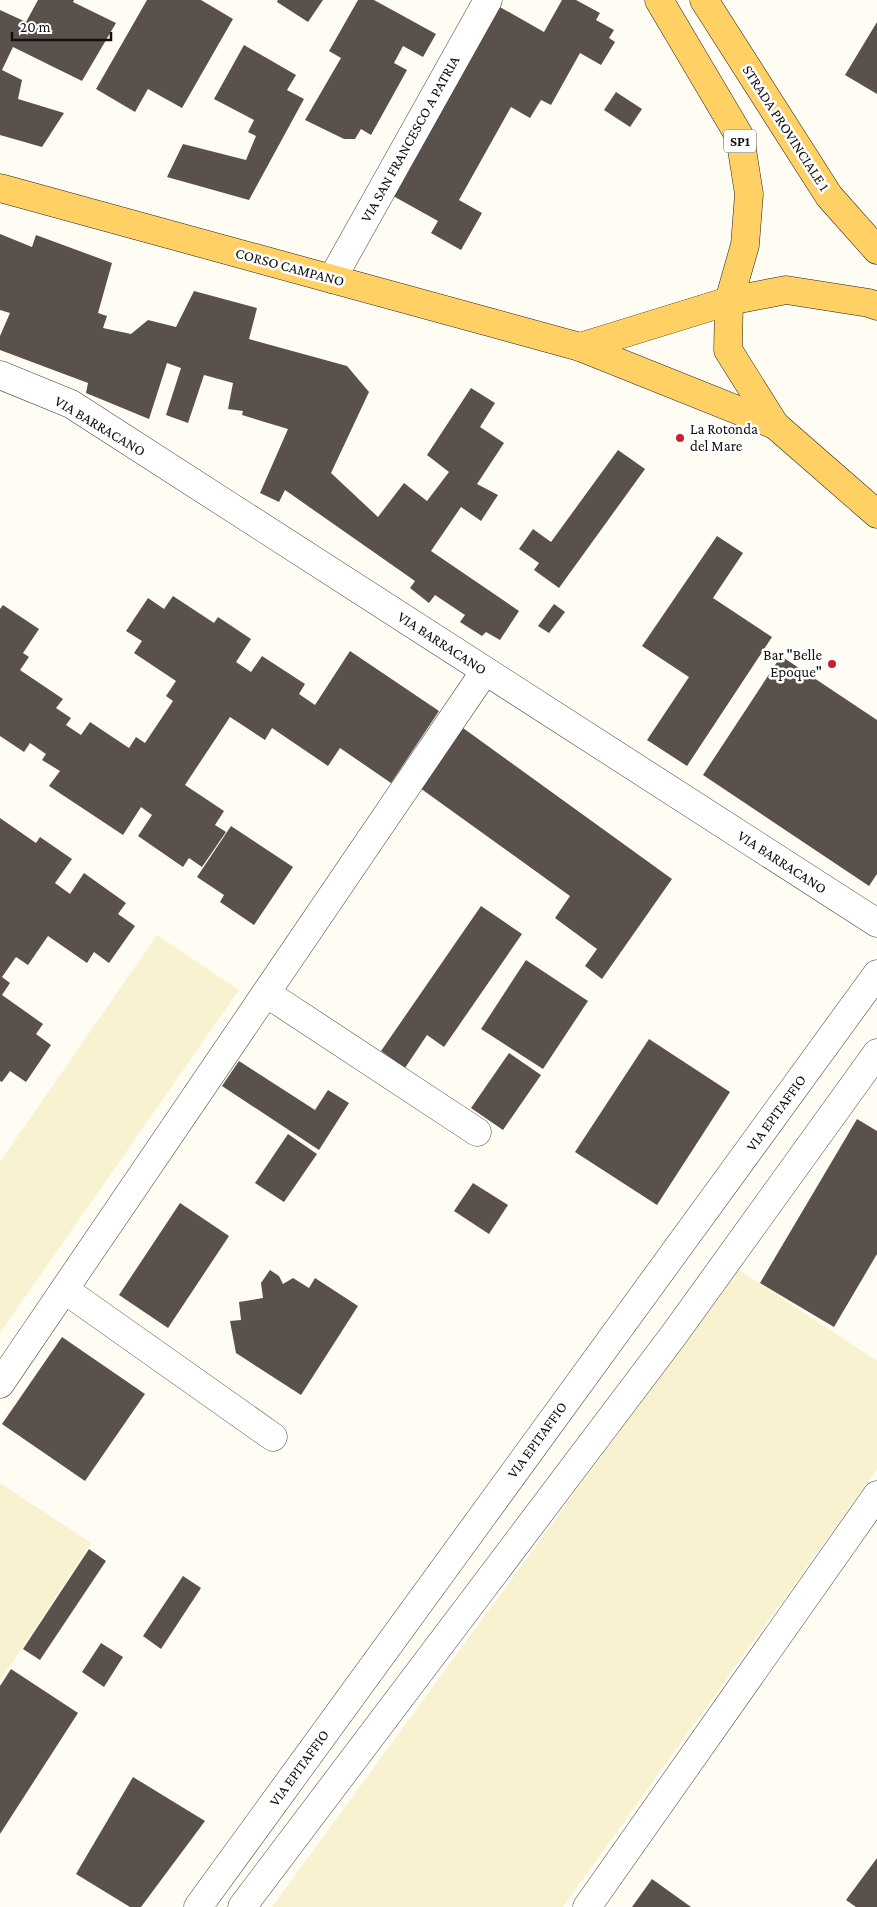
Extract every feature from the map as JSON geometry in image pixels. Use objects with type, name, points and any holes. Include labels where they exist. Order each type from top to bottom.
[{"type":"main road","name":"SP1","points":[[659,0],[740,137],[749,194],[745,245],[730,301]]},
{"type":"main road","name":"STRADA PROVINCIALE 1","points":[[704,0],[829,196],[877,250]]},
{"type":"main road","name":"CORSO CAMPANO","points":[[0,188],[580,347],[775,425]]},
{"type":"main road","points":[[580,347],[730,301],[786,290],[869,303],[877,306]]},
{"type":"main road","points":[[730,301],[728,350],[775,425],[877,514]]},
{"type":"street","name":"VIA SAN FRANCESCO A PATRIA","points":[[332,279],[488,0]]},
{"type":"street","name":"VIA BARRACANO","points":[[0,375],[71,404],[877,923]]},
{"type":"street","points":[[0,1384],[485,671]]},
{"type":"street","name":"VIA EPITAFFIO","points":[[198,1907],[877,974]]},
{"type":"street","points":[[266,993],[478,1132]]},
{"type":"street","points":[[242,1907],[667,1344],[877,1053]]},
{"type":"street","points":[[64,1290],[273,1437]]},
{"type":"street","points":[[587,1907],[877,1495]]},
{"type":"shaded area","points":[[157,935],[239,990],[0,1333],[0,1162]]},
{"type":"shaded area","points":[[738,1269],[877,1361],[877,1469],[563,1907],[272,1907]]},
{"type":"shaded area","points":[[0,1483],[91,1543],[0,1681]]},
{"type":"building","points":[[38,0],[74,0],[73,2],[116,23],[82,81],[13,47],[2,70],[22,80],[18,99],[64,113],[42,147],[0,135],[0,10],[26,22]]},
{"type":"building","points":[[147,0],[201,0],[233,19],[182,108],[148,89],[135,112],[96,89]]},
{"type":"building","points":[[278,0],[323,0],[308,22],[277,2]]},
{"type":"building","points":[[358,0],[374,0],[436,34],[423,57],[403,46],[394,63],[407,70],[371,135],[361,129],[355,139],[344,139],[305,120],[341,58],[329,51]]},
{"type":"building","points":[[562,0],[576,0],[600,13],[596,20],[614,30],[609,38],[615,42],[601,65],[580,53],[551,105],[541,100],[530,118],[511,107],[459,200],[482,213],[461,250],[431,233],[438,221],[386,192],[491,2],[544,32]]},
{"type":"building","points":[[877,22],[877,94],[845,75]]},
{"type":"building","points":[[244,45],[296,75],[287,90],[304,99],[249,200],[167,177],[183,144],[246,160],[256,136],[248,132],[254,120],[214,99]]},
{"type":"building","points":[[616,92],[642,109],[630,127],[604,110]]},
{"type":"building","points":[[0,234],[32,247],[36,235],[112,263],[98,313],[107,316],[103,328],[131,334],[148,320],[176,327],[194,291],[257,308],[249,339],[347,366],[369,392],[331,473],[378,517],[404,483],[427,501],[449,472],[427,455],[471,388],[495,403],[480,427],[504,443],[477,484],[498,495],[481,521],[461,507],[431,551],[519,611],[500,640],[486,632],[482,636],[460,622],[465,615],[435,595],[429,603],[410,588],[415,581],[285,490],[279,502],[260,493],[288,429],[242,415],[243,411],[228,409],[233,383],[204,375],[188,423],[166,415],[181,368],[167,363],[149,419],[86,393],[88,383],[0,350],[0,336],[10,313],[0,310]]},
{"type":"building","points":[[618,450],[645,469],[559,588],[534,570],[539,563],[519,549],[533,529],[551,542]]},
{"type":"building","points":[[717,536],[743,553],[713,598],[772,637],[687,766],[647,740],[689,677],[642,646]]},
{"type":"building","points":[[173,596],[214,623],[218,617],[251,639],[236,662],[251,672],[262,656],[305,684],[299,694],[315,705],[350,651],[439,711],[391,783],[340,748],[328,766],[272,728],[265,740],[230,717],[185,785],[224,811],[215,825],[226,832],[202,867],[189,858],[183,867],[138,836],[152,815],[141,807],[123,835],[49,786],[60,771],[42,760],[46,754],[30,743],[24,752],[0,736],[0,609],[3,605],[39,629],[23,653],[29,657],[20,670],[63,699],[56,708],[71,718],[66,725],[81,735],[90,722],[129,748],[136,737],[145,743],[173,701],[166,696],[176,681],[134,653],[142,641],[126,631],[148,598],[164,609]]},
{"type":"building","points":[[554,604],[565,612],[549,633],[538,626]]},
{"type":"building","points":[[781,656],[877,720],[877,874],[869,886],[703,775]]},
{"type":"building","points":[[463,728],[672,879],[602,979],[585,966],[597,949],[555,918],[570,896],[420,788]]},
{"type":"building","points":[[0,818],[36,843],[40,837],[72,859],[55,883],[70,894],[84,873],[126,903],[118,914],[135,926],[109,963],[94,952],[87,963],[48,936],[28,965],[16,957],[2,977],[10,983],[2,995],[43,1024],[36,1034],[51,1045],[26,1082],[10,1071],[2,1082],[0,1081]]},
{"type":"building","points":[[231,826],[293,867],[254,925],[220,902],[224,895],[197,877]]},
{"type":"building","points":[[481,906],[522,934],[444,1047],[427,1035],[405,1068],[381,1051]]},
{"type":"building","points":[[526,960],[588,1001],[543,1069],[481,1029]]},
{"type":"building","points":[[649,1039],[730,1092],[657,1205],[575,1152]]},
{"type":"building","points":[[509,1053],[541,1075],[503,1130],[471,1108]]},
{"type":"building","points":[[239,1061],[315,1110],[328,1090],[349,1103],[319,1150],[222,1086]]},
{"type":"building","points":[[857,1119],[877,1131],[877,1254],[834,1327],[760,1283]]},
{"type":"building","points":[[288,1134],[317,1154],[284,1202],[255,1183]]},
{"type":"building","points":[[473,1183],[508,1205],[489,1234],[454,1211]]},
{"type":"building","points":[[180,1203],[229,1236],[168,1328],[119,1295]]},
{"type":"building","points":[[270,1270],[279,1276],[283,1284],[293,1278],[309,1288],[315,1278],[358,1306],[301,1395],[236,1353],[230,1321],[241,1320],[239,1302],[263,1298],[261,1283]]},
{"type":"building","points":[[62,1337],[145,1394],[85,1481],[2,1424]]},
{"type":"building","points":[[89,1549],[106,1561],[40,1660],[23,1649]]},
{"type":"building","points":[[183,1576],[201,1588],[161,1649],[143,1636]]},
{"type":"building","points":[[101,1643],[123,1657],[104,1687],[82,1672]]},
{"type":"building","points":[[11,1669],[78,1713],[0,1834],[0,1686]]},
{"type":"building","points":[[133,1777],[205,1821],[141,1907],[130,1907],[76,1874]]},
{"type":"building","points":[[877,1858],[877,1907],[856,1907],[846,1900]]},
{"type":"building","points":[[652,1879],[691,1907],[632,1907]]},
{"type":"place","name":"La Rotonda del Mare","points":[[680,438]]},
{"type":"place","name":"Bar \"Belle Epoque\"","points":[[832,664]]}]
